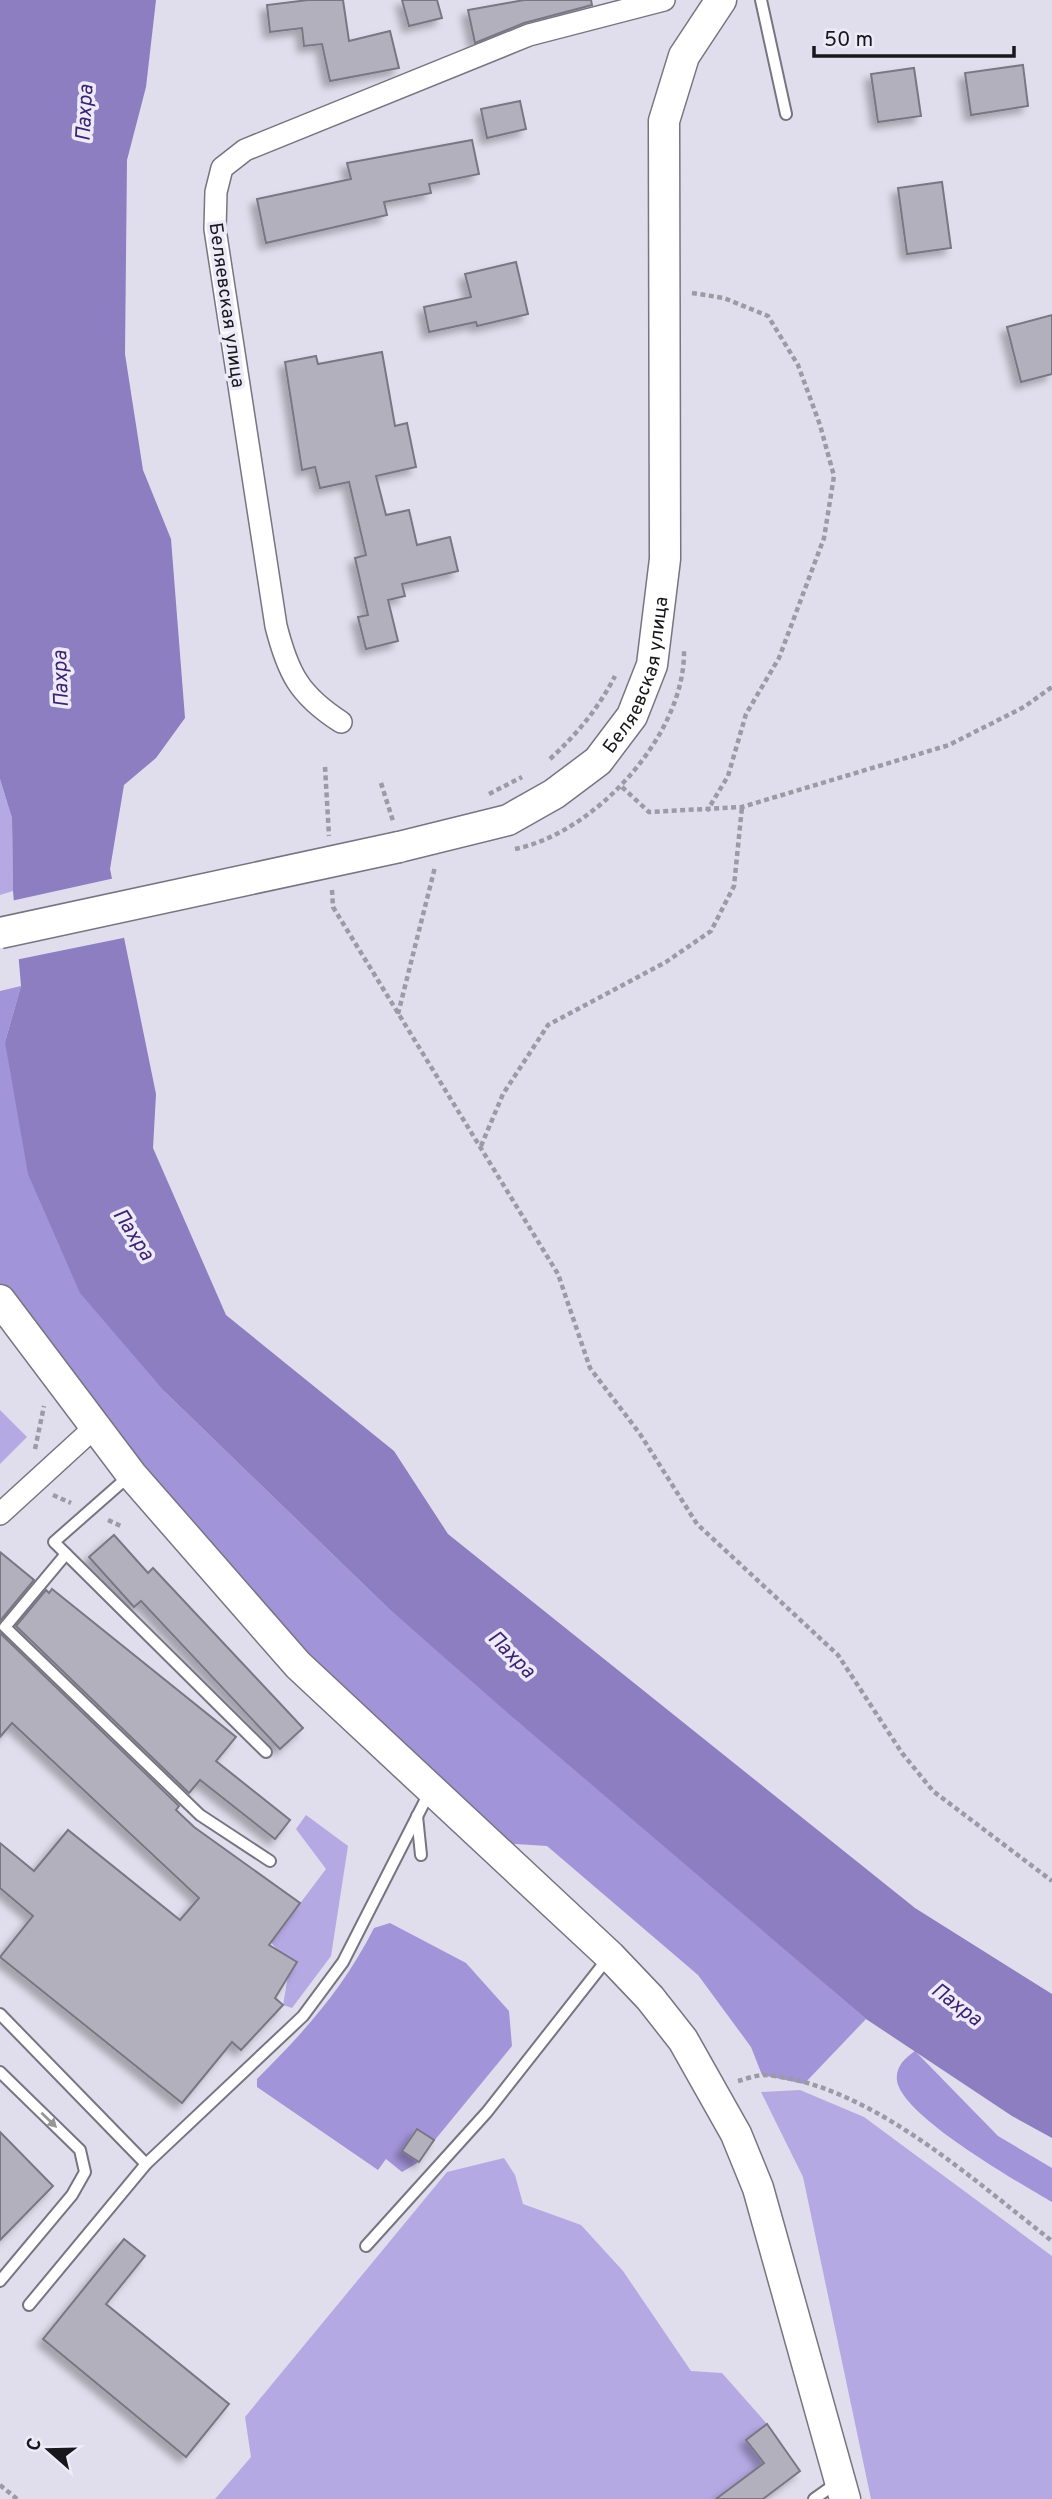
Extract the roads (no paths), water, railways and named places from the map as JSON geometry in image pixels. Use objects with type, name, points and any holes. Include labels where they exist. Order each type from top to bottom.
[{"type":"main road","name":"Беляевская улица","points":[[0,933],[402,834],[508,820],[554,794],[598,761],[632,716],[652,665],[665,559],[664,121],[684,56],[721,0]]},
{"type":"main road","points":[[0,1300],[131,1474],[298,1665],[610,1956],[650,1998],[683,2040],[736,2133],[758,2188],[842,2490]]},
{"type":"street","name":"Беляевская улица","points":[[341,722],[320,709],[291,675],[276,626],[215,229],[216,192],[222,168],[245,150],[529,36],[664,0]]},
{"type":"street","points":[[0,1514],[94,1428]]},
{"type":"lane","points":[[761,0],[786,114]]},
{"type":"lane","points":[[131,1474],[54,1542],[266,1752]]},
{"type":"lane","points":[[66,1554],[5,1627],[200,1815],[270,1861]]},
{"type":"lane","points":[[29,2305],[146,2164],[303,2016],[342,1962],[430,1790]]},
{"type":"lane","points":[[417,1816],[422,1855]]},
{"type":"lane","points":[[366,2246],[487,2112],[610,1956]]},
{"type":"lane","points":[[0,2014],[146,2164]]},
{"type":"lane","points":[[0,2072],[80,2150],[85,2172],[72,2195],[0,2281]]},
{"type":"lane","points":[[814,2499],[842,2490]]},
{"type":"water","name":"Пахра","points":[[0,0],[156,0],[146,87],[127,160],[125,354],[143,470],[171,539],[185,718],[156,758],[124,785],[110,869],[156,1094],[153,1148],[226,1315],[394,1451],[448,1534],[915,1908],[1052,1994],[1052,2138],[1012,2116],[866,2019],[509,1714],[389,1609],[165,1392],[80,1293],[28,1174],[5,1042],[21,986],[13,891],[12,818],[0,779]]}]
